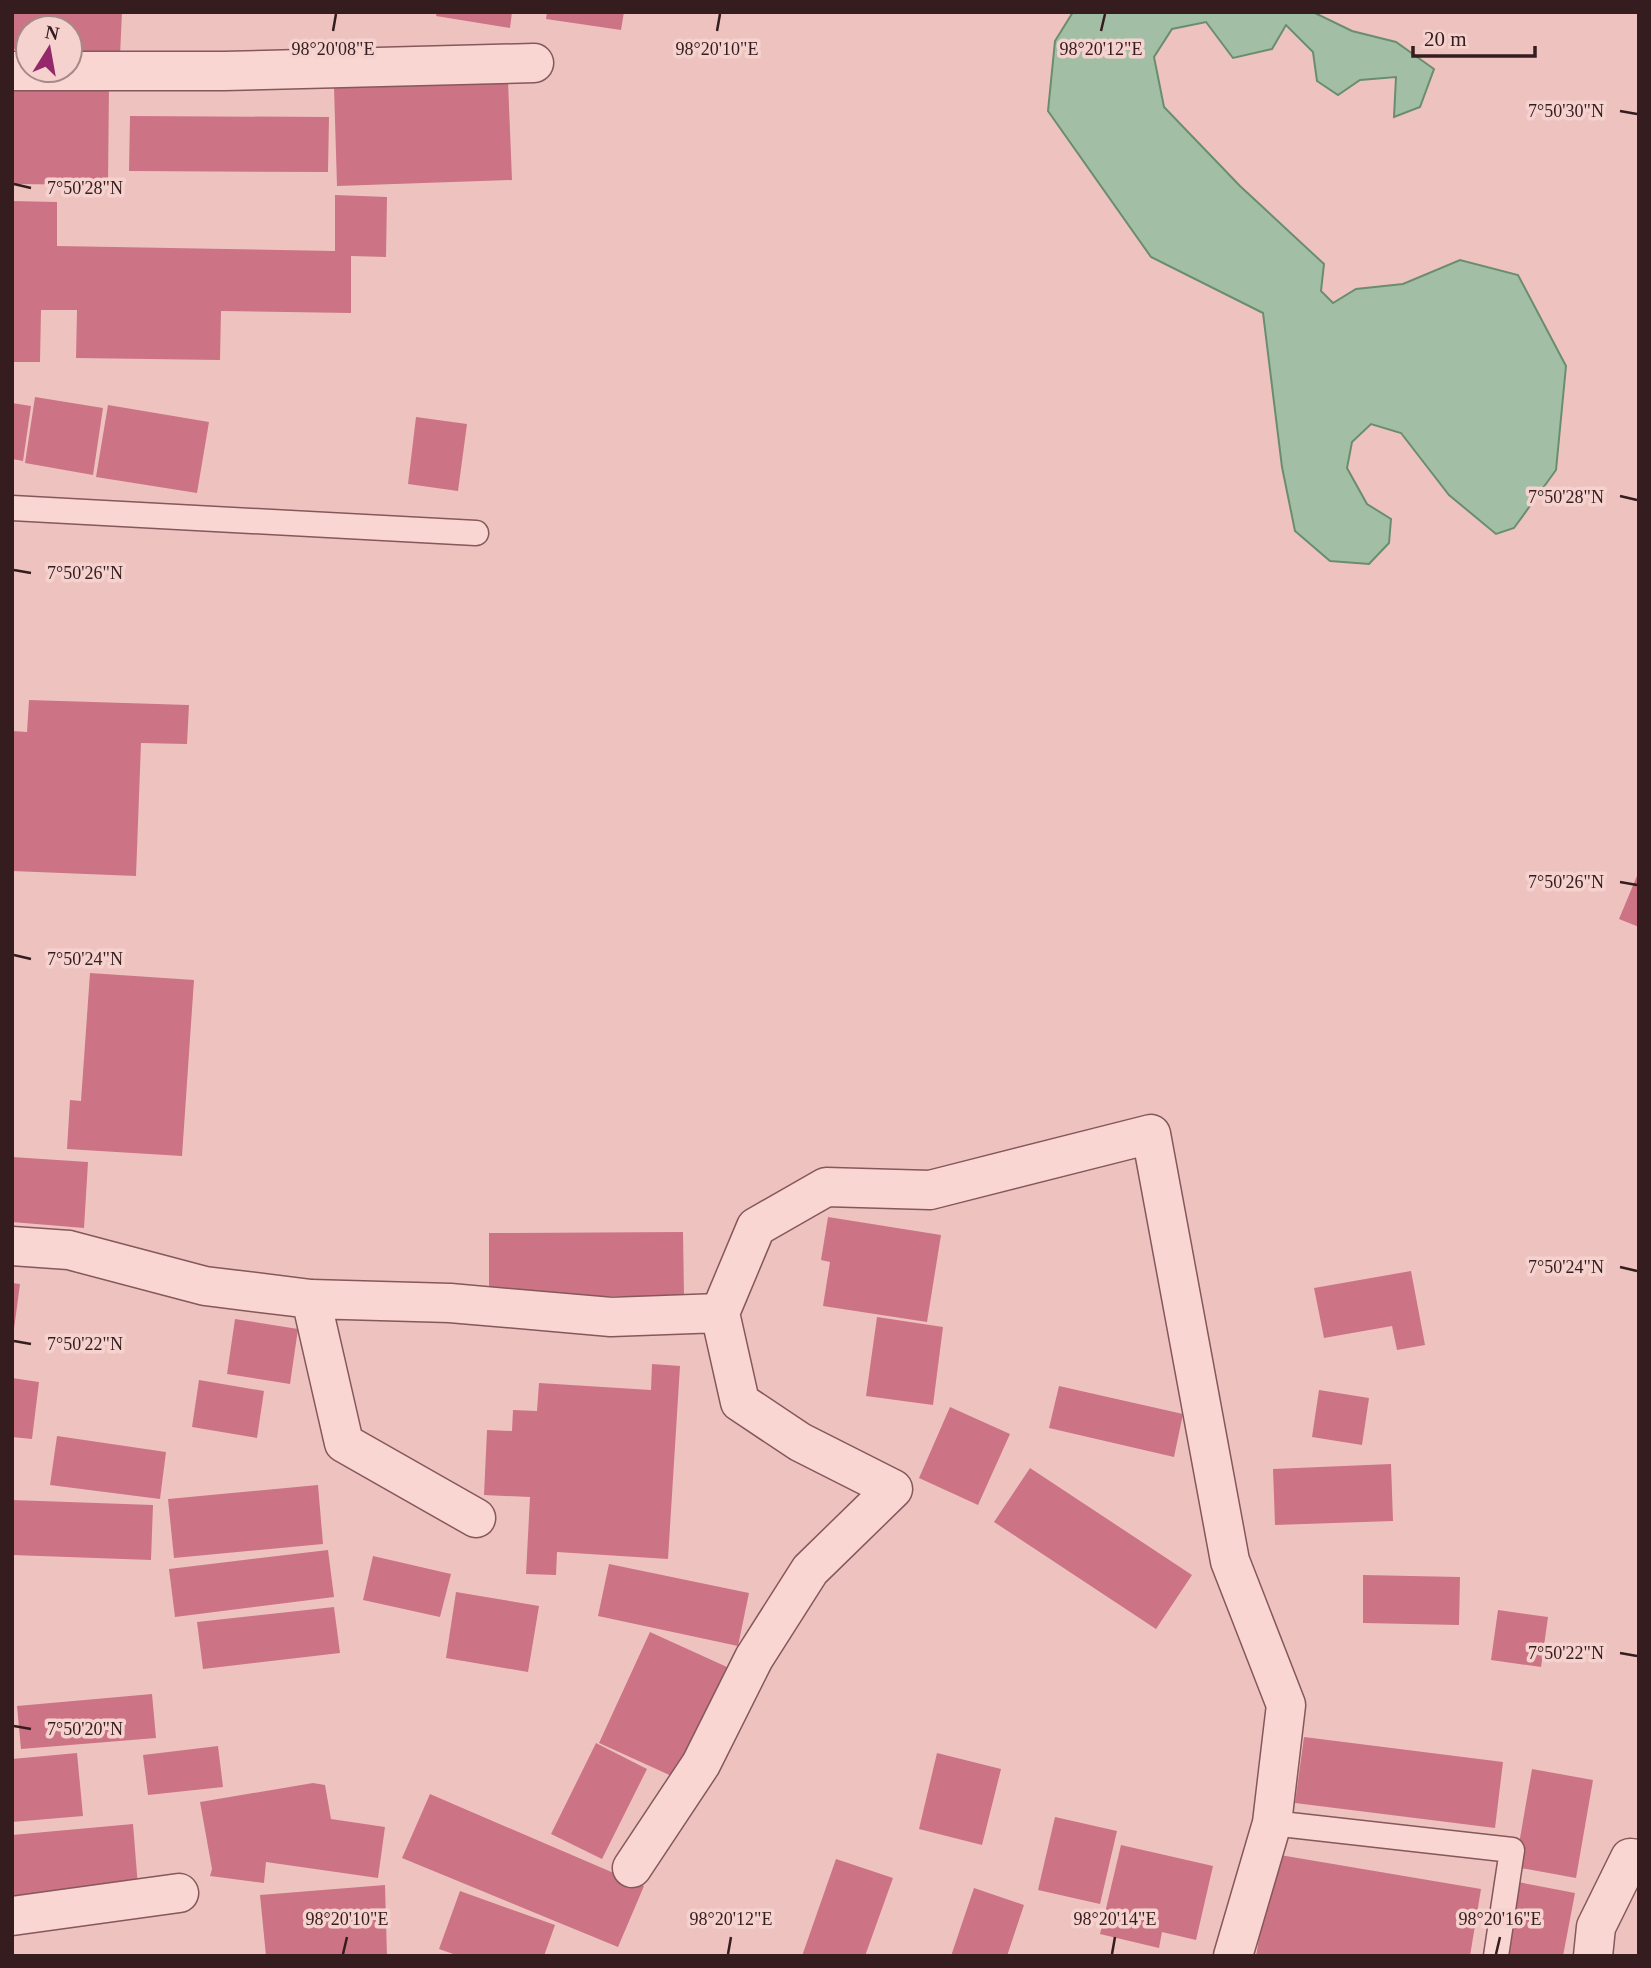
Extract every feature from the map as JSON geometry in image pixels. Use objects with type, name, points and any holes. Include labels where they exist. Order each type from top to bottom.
[{"type":"street","points":[[12,71],[238,70],[534,63]]},
{"type":"street","points":[[632,1868],[701,1764],[754,1658],[810,1570],[893,1489],[800,1442],[740,1402],[720,1313],[756,1227],[827,1187],[930,1190],[1151,1134],[1230,1561],[1286,1705],[1272,1823],[1233,1956]]},
{"type":"street","points":[[12,1246],[69,1250],[205,1286],[311,1299],[450,1303],[611,1317],[720,1313]]},
{"type":"street","points":[[311,1299],[344,1443],[476,1518]]},
{"type":"street","points":[[1593,1956],[1596,1927],[1630,1858],[1639,1859]]},
{"type":"street","points":[[12,1916],[178,1893]]},
{"type":"lane","points":[[12,508],[475,533]]},
{"type":"lane","points":[[1272,1823],[1512,1850],[1496,1956]]},
{"type":"shaded area","points":[[1073,12],[1313,12],[1352,31],[1396,42],[1434,69],[1420,107],[1394,117],[1396,77],[1360,80],[1338,95],[1317,81],[1313,52],[1286,25],[1272,49],[1233,58],[1206,22],[1172,29],[1154,57],[1164,107],[1240,186],[1324,264],[1321,291],[1333,303],[1356,289],[1403,284],[1460,260],[1518,275],[1566,366],[1556,470],[1514,528],[1496,534],[1449,495],[1401,433],[1371,424],[1352,442],[1347,468],[1367,504],[1391,519],[1389,543],[1369,564],[1330,561],[1295,531],[1282,467],[1263,313],[1151,257],[1048,111],[1055,41]]},
{"type":"building","points":[[12,12],[122,12],[120,56],[84,54],[84,14],[14,14],[12,49]]},
{"type":"building","points":[[437,12],[512,12],[510,28],[436,16]]},
{"type":"building","points":[[547,12],[624,12],[621,30],[546,19]]},
{"type":"building","points":[[508,81],[512,180],[337,186],[334,87]]},
{"type":"building","points":[[12,85],[109,86],[108,185],[12,184]]},
{"type":"building","points":[[130,116],[329,117],[328,172],[129,171]]},
{"type":"building","points":[[335,195],[387,197],[386,257],[351,256],[351,313],[221,311],[220,360],[76,358],[77,310],[41,310],[40,362],[12,362],[12,201],[57,202],[57,246],[335,251]]},
{"type":"building","points":[[35,397],[103,408],[93,475],[25,463]]},
{"type":"building","points":[[12,403],[31,406],[23,461],[12,459]]},
{"type":"building","points":[[108,405],[209,422],[197,493],[96,477]]},
{"type":"building","points":[[416,417],[467,424],[458,491],[408,484]]},
{"type":"building","points":[[29,700],[189,705],[187,744],[141,743],[136,876],[12,871],[12,731],[27,732]]},
{"type":"building","points":[[1639,871],[1639,927],[1619,919]]},
{"type":"building","points":[[90,973],[194,980],[182,1156],[67,1149],[70,1100],[81,1101]]},
{"type":"building","points":[[12,1157],[88,1162],[84,1228],[12,1222]]},
{"type":"building","points":[[828,1217],[941,1235],[927,1322],[823,1306],[830,1262],[821,1260]]},
{"type":"building","points":[[683,1232],[684,1296],[489,1297],[489,1233]]},
{"type":"building","points":[[1411,1271],[1425,1345],[1397,1350],[1392,1326],[1324,1338],[1314,1288]]},
{"type":"building","points":[[12,1283],[20,1284],[14,1329],[12,1329]]},
{"type":"building","points":[[877,1317],[943,1327],[933,1405],[866,1396]]},
{"type":"building","points":[[235,1319],[298,1329],[290,1384],[227,1374]]},
{"type":"building","points":[[652,1364],[680,1366],[668,1559],[557,1552],[556,1575],[526,1574],[530,1497],[484,1495],[487,1430],[512,1431],[513,1410],[537,1411],[539,1383],[651,1390]]},
{"type":"building","points":[[12,1378],[39,1382],[32,1439],[12,1437]]},
{"type":"building","points":[[199,1380],[264,1391],[257,1438],[192,1427]]},
{"type":"building","points":[[1059,1386],[1183,1414],[1174,1457],[1049,1428]]},
{"type":"building","points":[[1319,1390],[1369,1398],[1362,1445],[1312,1437]]},
{"type":"building","points":[[950,1407],[1010,1434],[978,1505],[919,1478]]},
{"type":"building","points":[[57,1436],[166,1452],[160,1499],[50,1485]]},
{"type":"building","points":[[1391,1464],[1393,1521],[1275,1525],[1273,1469]]},
{"type":"building","points":[[1030,1468],[1192,1575],[1156,1629],[994,1522]]},
{"type":"building","points":[[318,1485],[323,1544],[174,1558],[168,1499]]},
{"type":"building","points":[[12,1500],[153,1505],[151,1560],[12,1555]]},
{"type":"building","points":[[328,1550],[334,1597],[175,1617],[169,1569]]},
{"type":"building","points":[[373,1556],[451,1574],[440,1617],[363,1600]]},
{"type":"building","points":[[609,1564],[749,1593],[738,1646],[598,1616]]},
{"type":"building","points":[[1363,1575],[1460,1577],[1459,1625],[1363,1623]]},
{"type":"building","points":[[456,1592],[539,1606],[528,1672],[446,1658]]},
{"type":"building","points":[[334,1607],[340,1653],[203,1669],[197,1622]]},
{"type":"building","points":[[1498,1610],[1548,1617],[1541,1667],[1491,1660]]},
{"type":"building","points":[[650,1632],[727,1667],[676,1778],[599,1743]]},
{"type":"building","points":[[152,1694],[156,1738],[21,1749],[17,1706]]},
{"type":"building","points":[[1304,1737],[1503,1762],[1495,1828],[1295,1803]]},
{"type":"building","points":[[596,1743],[647,1769],[602,1859],[551,1834]]},
{"type":"building","points":[[218,1746],[223,1787],[148,1795],[143,1755]]},
{"type":"building","points":[[77,1753],[83,1816],[12,1822],[12,1759]]},
{"type":"building","points":[[937,1753],[1001,1769],[982,1845],[919,1829]]},
{"type":"building","points":[[1532,1769],[1593,1780],[1576,1878],[1515,1867]]},
{"type":"building","points":[[313,1783],[325,1785],[331,1819],[385,1827],[378,1878],[266,1862],[264,1883],[210,1876],[212,1869],[200,1802]]},
{"type":"building","points":[[430,1794],[644,1886],[618,1947],[402,1858]]},
{"type":"building","points":[[1055,1817],[1117,1831],[1100,1904],[1038,1890]]},
{"type":"building","points":[[133,1824],[138,1887],[12,1898],[12,1835]]},
{"type":"building","points":[[1121,1845],[1213,1866],[1196,1940],[1162,1932],[1159,1948],[1100,1934]]},
{"type":"building","points":[[1274,1854],[1481,1889],[1470,1956],[1256,1956]]},
{"type":"building","points":[[836,1859],[893,1878],[865,1956],[802,1956]]},
{"type":"building","points":[[1518,1882],[1575,1893],[1563,1956],[1505,1956]]},
{"type":"building","points":[[385,1885],[387,1956],[266,1956],[260,1895]]},
{"type":"building","points":[[974,1888],[1024,1905],[1007,1956],[951,1956]]},
{"type":"building","points":[[460,1891],[555,1925],[544,1956],[459,1956],[439,1949]]}]
